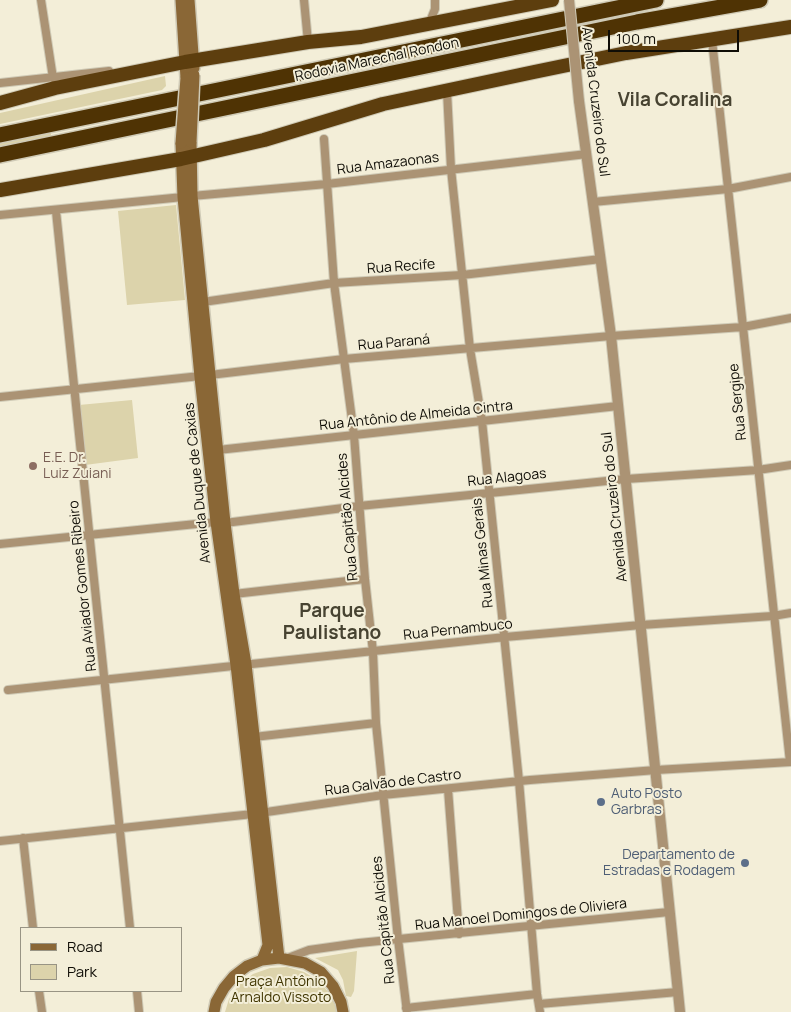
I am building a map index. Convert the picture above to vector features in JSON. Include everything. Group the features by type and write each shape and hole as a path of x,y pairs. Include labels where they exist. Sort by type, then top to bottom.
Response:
{"highway":[{"path":"616,8 644,0"},
{"name":"Rodovia Marechal Rondon","path":"0,135 656,0"},
{"name":"Rodovia Marechal Rondon","path":"0,155 637,22 760,0"},
{"path":"0,103 55,88 190,61 308,42 361,37 545,1"},
{"path":"0,190 186,157 264,140 383,104 626,53 791,27"}],"main road":[{"name":"Avenida Duque de Caxias","path":"181,0 190,61"},
{"name":"Avenida Duque de Caxias","path":"189,0 190,76 186,142 188,197 221,523 241,664 254,737 268,945 262,960"},
{"name":"Avenida Duque de Caxias","path":"188,197 203,302 205,376 218,450 221,523 234,594 258,813 283,958"},
{"path":"214,1012 216,1002 234,976 247,966 262,960 283,958 305,963 321,972 333,986 341,1002 343,1012"}],"street":[{"path":"41,0 53,78"},
{"path":"304,0 308,42"},
{"path":"429,24 435,9 434,0"},
{"name":"Avenida Cruzeiro do Sul","path":"569,0 579,101 611,336 680,1012"},
{"name":"Rua Sergipe","path":"712,40 790,762"},
{"path":"0,82 53,78 190,61"},
{"name":"Rua Minas Gerais","path":"447,91 451,169 470,349 482,421 490,492 519,781 537,994 540,1008"},
{"name":"Rua Capitão Alcides","path":"324,139 334,284 354,435 365,579 373,652 376,723 406,1010"},
{"name":"Rua Amazaonas","path":"0,215 327,184 587,154"},
{"path":"594,202 728,189 791,177"},
{"name":"Rua Aviador Gomes Ribeiro","path":"56,211 76,389 130,927"},
{"name":"Rua Recife","path":"203,302 334,284 462,276 602,259"},
{"name":"Rua Paraná","path":"0,397 205,376 344,359 611,336 743,327 791,318"},
{"name":"Rua Antônio de Almeida Cintra","path":"218,450 618,406"},
{"name":"Rua Alagoas","path":"0,544 221,523 490,492 626,479 758,470 791,465"},
{"path":"234,594 365,579"},
{"name":"Rua Pernambuco","path":"8,690 505,637 773,616 791,612"},
{"path":"254,737 376,723"},
{"name":"Rua Galvão de Castro","path":"0,840 258,813 383,795 448,788 656,770 790,762"},
{"path":"448,788 459,934"},
{"path":"23,838 33,927"},
{"name":"Rua Manoel Domingos de Oliviera","path":"283,958 309,950 398,939 669,912"},
{"path":"40,992 42,1012"},
{"path":"137,992 139,1012"},
{"path":"540,1008 678,992"},
{"path":"406,1010 537,994"}],"green space":[{"path":"165,76 166,86 162,90 0,124 0,113"},
{"path":"51,129 51,143 0,153 0,140"},
{"path":"176,205 185,300 127,305 118,211"},
{"path":"132,400 138,458 85,465 79,405"},
{"path":"357,951 354,991 351,997 346,996 343,980 338,970 315,958"},
{"name":"Praça Antônio Arnaldo Vissoto","path":"287,967 304,972 319,981 330,994 338,1012 225,1012 229,999 239,985 253,974 270,968"}],"place":[{"name":"E.E. Dr. Luiz Zuiani","path":"33,466"},
{"name":"Auto Posto Garbras","path":"601,802"},
{"name":"Departamento de Estradas e Rodagem","path":"745,863"}],"district":[{"name":"Vila Coralina","path":"675,101"},
{"name":"Parque Paulistano","path":"332,623"}]}
